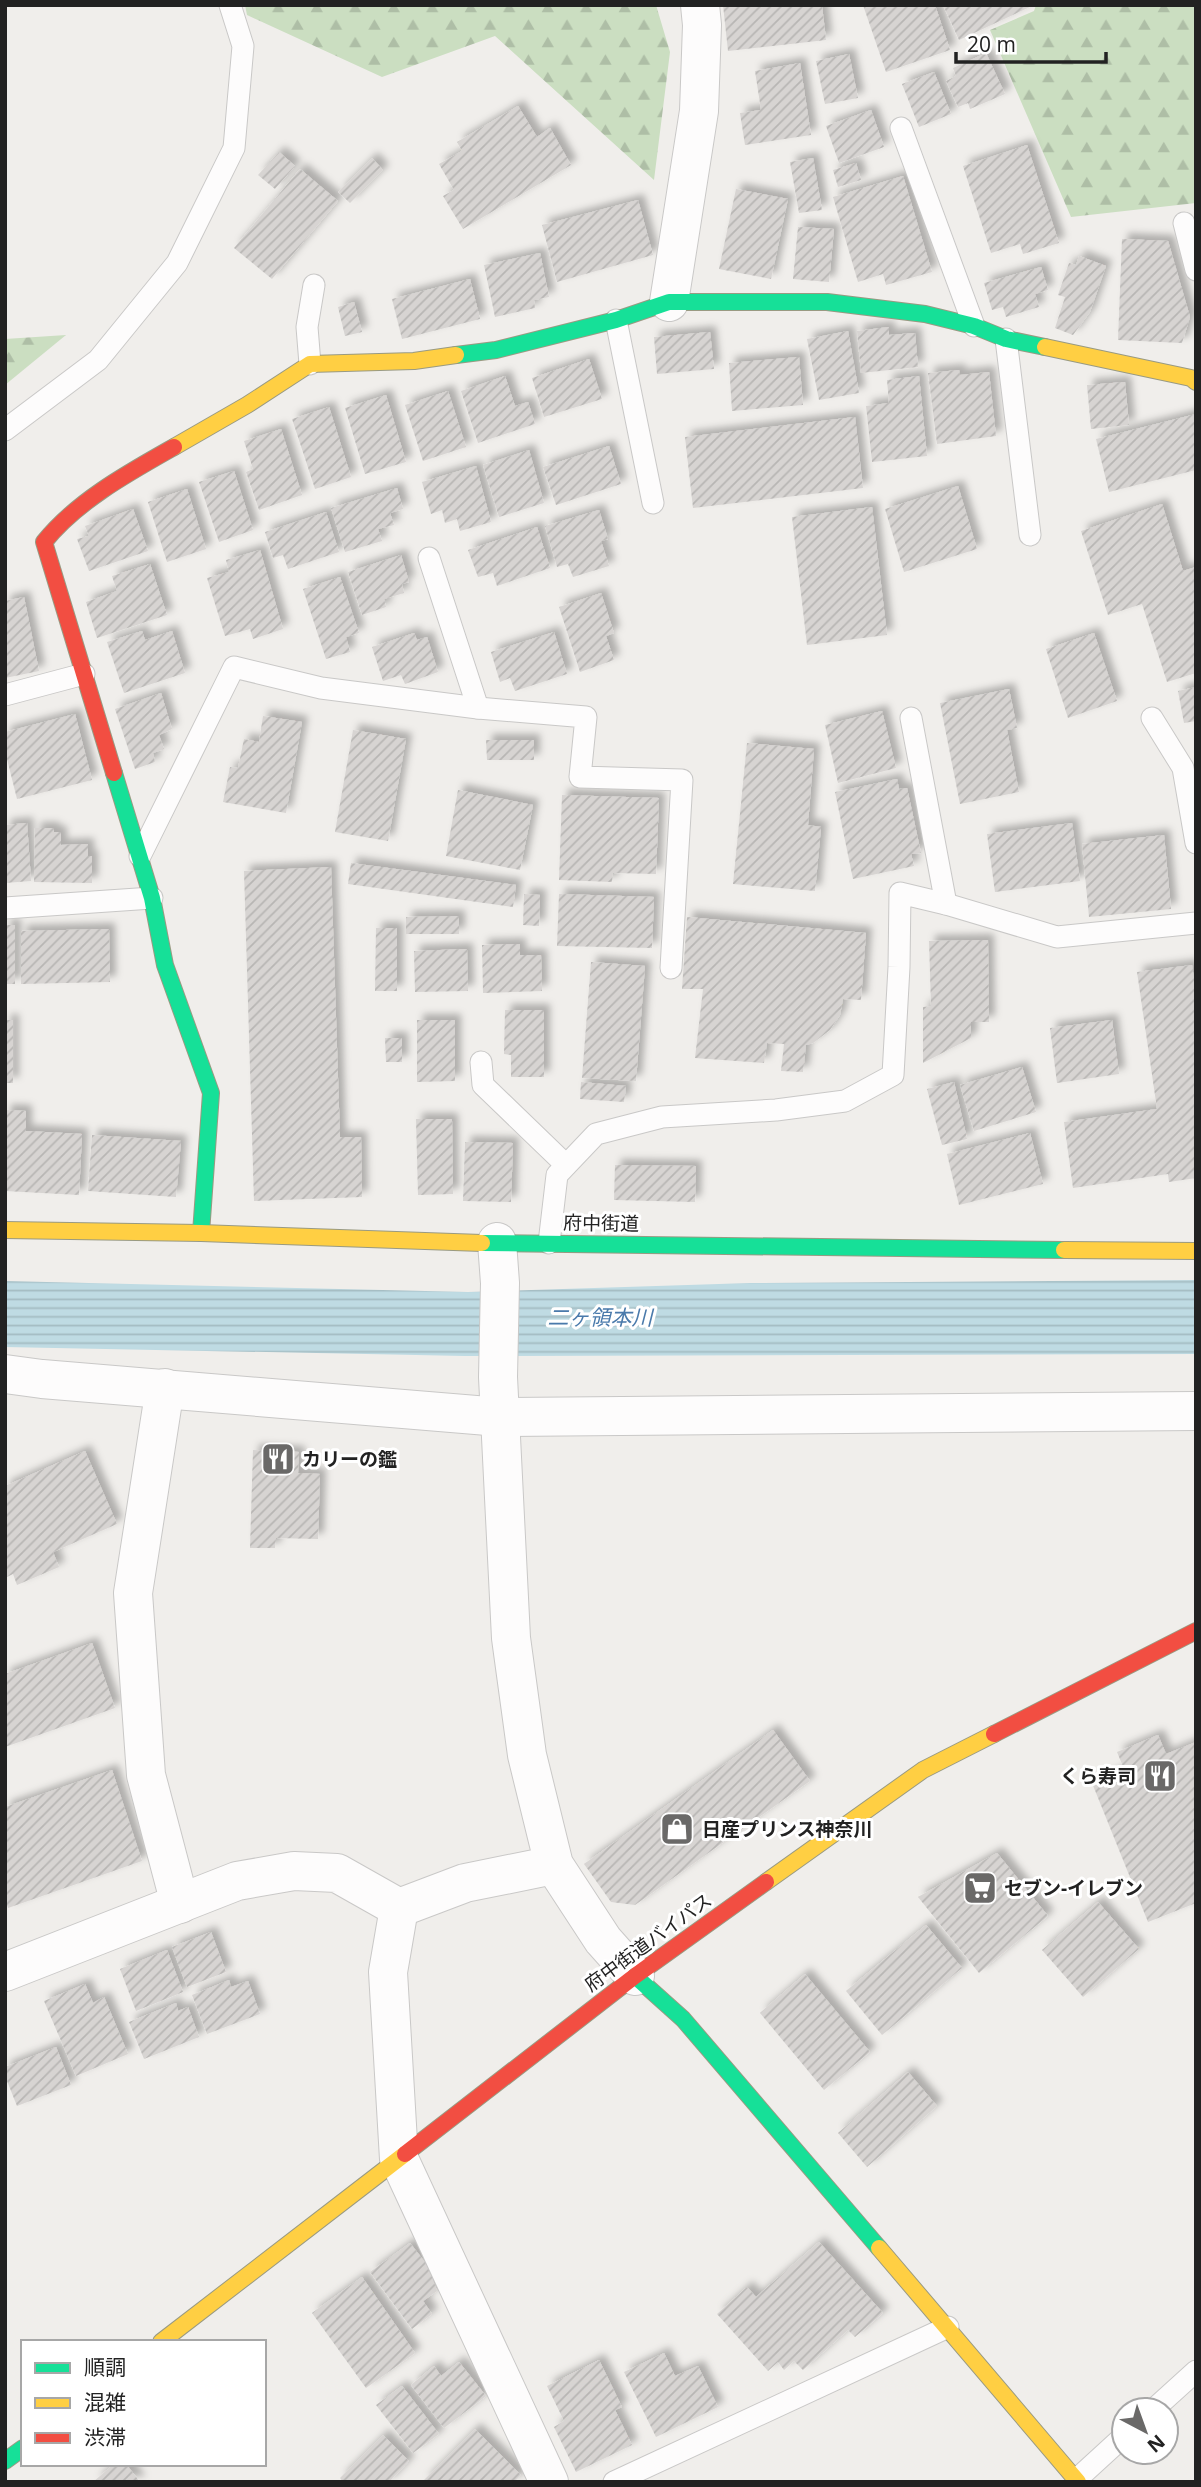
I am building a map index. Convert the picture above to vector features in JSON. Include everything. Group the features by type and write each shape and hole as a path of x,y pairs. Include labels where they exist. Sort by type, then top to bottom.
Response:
{"street":[{"path":"669,302 699,111 702,25 700,5"},
{"path":"201,1233 211,1093 165,965 152,898 140,856 44,542 61,521 99,494 310,364 414,361 496,350 616,320 669,302 827,302 925,314 974,326 1006,339 1191,378 1196,382"},
{"name":"府中街道","path":"5,1230 201,1233 459,1243 1196,1251"},
{"path":"497,1242 500,1283 498,1367 511,1638 527,1755 554,1865 603,1940 635,1976 683,2019 1078,2481"},
{"path":"5,1374 500,1417 1196,1411"},
{"path":"164,1388 133,1593 146,1775 180,1904"},
{"name":"府中街道バイパス","path":"165,2340 635,1976 923,1770 1196,1631"},
{"path":"399,1908 465,1883 554,1865"},
{"path":"5,1972 237,1881 294,1871 337,1873 399,1908"},
{"path":"399,1908 388,1972 400,2160 549,2482"},
{"path":"5,2461 21,2449"}],"lane":[{"path":"5,430 98,360 177,263 234,148 243,46 229,5"},
{"path":"901,128 974,326"},
{"path":"1184,223 1196,270"},
{"path":"310,364 307,327 314,285"},
{"path":"616,320 653,503"},
{"path":"1006,339 1030,535"},
{"path":"429,558 478,708"},
{"path":"140,856 234,667 321,688 478,708 586,717 580,777 682,780 671,968"},
{"path":"5,695 84,674"},
{"path":"911,718 946,904"},
{"path":"1152,718 1183,768 1196,843"},
{"path":"549,1243 557,1175 596,1134 662,1116 776,1110 845,1101 893,1075 900,967 900,893 1057,937 1196,923"},
{"path":"5,908 152,898"},
{"path":"481,1062 483,1085 566,1165"},
{"path":"614,2482 948,2327"},
{"path":"1168,2396 1196,2371"},
{"path":"1078,2481 1110,2450"}],"green space":[{"path":"245,5 656,5 670,52 654,180 495,36 382,77 247,15"},
{"path":"1036,5 1196,5 1196,203 1071,217 990,30 1034,11"},
{"path":"66,335 5,385 5,339"}],"water":[{"name":"二ヶ領本川","path":"1196,1280 1196,1354 465,1356 5,1347 5,1281 468,1292 750,1283"}],"building":[{"path":"723,5 822,5 826,40 728,51"},
{"path":"863,5 935,5 950,50 886,72"},
{"path":"943,5 1034,5 959,40"},
{"path":"986,53 1005,94 970,109 968,103 958,107 946,81 956,76 953,68"},
{"path":"849,54 858,98 825,104 816,61"},
{"path":"800,63 811,135 745,145 740,113 761,110 755,71"},
{"path":"934,72 951,114 919,127 902,84"},
{"path":"518,106 537,137 550,128 571,165 463,229 443,196 454,190 439,164 462,151 457,142"},
{"path":"871,110 884,147 839,163 826,126"},
{"path":"1027,145 1059,243 1023,254 1020,244 991,253 963,166"},
{"path":"279,152 295,166 275,189 258,175"},
{"path":"372,158 383,170 350,203 338,192"},
{"path":"813,158 822,210 799,213 790,162"},
{"path":"856,163 861,180 838,187 833,170"},
{"path":"300,169 338,201 272,279 234,248"},
{"path":"903,176 932,272 886,285 883,274 858,282 833,197"},
{"path":"736,189 788,199 771,279 719,269"},
{"path":"638,200 653,255 557,282 542,225"},
{"path":"798,227 834,229 829,282 793,279"},
{"path":"1122,239 1168,241 1190,317 1182,343 1118,340"},
{"path":"540,253 549,297 534,300 535,308 495,317 484,265"},
{"path":"1079,256 1106,266 1090,312 1073,335 1055,328 1065,297 1058,295 1069,263 1076,265"},
{"path":"1041,267 1048,290 1035,294 1039,307 1006,317 1003,307 992,310 984,283"},
{"path":"470,279 480,319 402,339 392,299"},
{"path":"354,302 362,332 345,336 338,307"},
{"path":"889,327 889,335 915,333 918,367 861,373 857,331"},
{"path":"848,331 859,393 819,400 807,339"},
{"path":"710,332 714,369 657,374 654,337"},
{"path":"799,357 803,405 732,411 729,363"},
{"path":"589,359 602,399 544,417 532,378"},
{"path":"959,370 960,375 989,372 996,436 937,444 928,373"},
{"path":"505,376 515,406 528,402 535,424 478,443 461,391"},
{"path":"919,376 927,456 872,462 866,406 889,403 887,380"},
{"path":"1125,382 1129,425 1091,429 1087,385"},
{"path":"448,391 466,447 423,461 405,405"},
{"path":"386,395 406,462 365,474 345,408"},
{"path":"329,407 351,477 315,489 292,419"},
{"path":"1196,414 1196,470 1109,492 1096,439"},
{"path":"855,417 863,488 693,508 685,437"},
{"path":"281,429 302,495 259,510 246,472 253,469 244,441"},
{"path":"609,446 621,484 556,505 543,467"},
{"path":"529,450 544,503 499,517 483,465"},
{"path":"476,466 491,522 460,531 457,519 445,523 442,510 431,514 422,482"},
{"path":"234,471 253,530 219,542 199,482"},
{"path":"958,486 977,549 904,572 885,509"},
{"path":"397,488 403,509 390,513 394,525 378,529 382,541 345,552 331,508"},
{"path":"187,489 206,549 167,562 148,502"},
{"path":"1162,504 1183,571 1196,567 1196,673 1167,682 1142,604 1108,615 1081,531"},
{"path":"872,507 887,635 807,645 792,517"},
{"path":"133,509 148,551 89,571 77,539 89,536 85,526"},
{"path":"599,510 608,539 601,541 609,566 573,577 568,564 557,567 545,526"},
{"path":"326,512 339,552 288,569 283,555 273,558 265,532"},
{"path":"537,527 550,568 497,586 493,573 478,577 468,550"},
{"path":"260,550 283,629 253,639 250,629 225,636 207,578 229,572 226,560"},
{"path":"401,555 409,582 402,584 404,593 384,599 386,607 362,615 348,572"},
{"path":"150,564 167,615 97,638 86,602 117,591 112,576"},
{"path":"340,577 359,633 346,637 350,652 326,659 303,589"},
{"path":"601,593 614,633 606,636 614,660 580,672 559,607"},
{"path":"24,597 39,671 5,678 5,601"},
{"path":"142,631 145,640 172,631 185,673 124,693 107,642"},
{"path":"554,632 567,674 515,691 510,678 500,682 491,652"},
{"path":"414,633 417,640 427,637 438,672 405,684 401,675 383,681 372,647"},
{"path":"1094,633 1117,701 1068,718 1046,649"},
{"path":"1196,687 1196,721 1184,723 1178,691"},
{"path":"1009,689 1017,728 1007,730 1019,792 960,804 940,703"},
{"path":"161,693 172,729 159,735 164,749 153,753 155,762 135,769 115,709"},
{"path":"882,711 896,768 838,783 825,725"},
{"path":"75,714 92,780 17,799 5,751 5,732"},
{"path":"263,716 302,722 286,813 223,802 230,767 238,768 244,739 259,742"},
{"path":"353,730 406,739 388,841 335,832"},
{"path":"486,740 534,740 534,760 487,760"},
{"path":"747,743 814,749 808,825 821,827 815,891 733,884"},
{"path":"897,779 899,789 907,788 921,853 911,854 914,866 853,879 835,792"},
{"path":"458,790 533,805 520,870 446,856"},
{"path":"562,795 659,798 656,874 613,873 612,882 559,880"},
{"path":"27,823 31,881 5,883 5,825"},
{"path":"1072,823 1080,881 995,892 987,834"},
{"path":"35,828 54,828 54,832 61,832 61,845 88,844 88,856 92,856 92,883 34,882"},
{"path":"1164,835 1171,909 1089,917 1082,844"},
{"path":"351,863 516,885 513,907 348,884"},
{"path":"331,867 340,1137 361,1137 362,1197 254,1201 244,871"},
{"path":"524,894 540,895 539,926 523,925"},
{"path":"559,894 654,897 652,948 557,946"},
{"path":"459,916 459,934 406,934 406,917"},
{"path":"687,917 866,933 861,1000 843,999 840,1015 830,1030 806,1045 803,1072 781,1071 784,1044 767,1043 764,1063 695,1058 703,989 682,989"},
{"path":"5,925 15,925 15,984 5,984"},
{"path":"376,928 397,928 397,991 375,991"},
{"path":"109,929 110,982 21,984 21,931"},
{"path":"988,940 989,1022 971,1022 971,1038 923,1063 923,1007 931,1006 929,941"},
{"path":"520,944 520,955 541,955 542,991 483,993 482,945"},
{"path":"467,949 468,991 415,992 414,951"},
{"path":"591,962 645,966 636,1081 582,1078"},
{"path":"1192,965 1196,994 1196,1178 1169,1182 1168,1174 1073,1188 1064,1122 1157,1109 1137,972"},
{"path":"505,1010 544,1010 544,1077 511,1077 511,1055 504,1054"},
{"path":"5,1020 13,1020 13,1083 5,1083"},
{"path":"417,1020 455,1020 455,1081 417,1082"},
{"path":"1112,1020 1119,1074 1057,1083 1050,1028"},
{"path":"385,1038 402,1038 402,1062 386,1062"},
{"path":"1022,1067 1036,1112 974,1131 960,1085"},
{"path":"581,1082 626,1086 624,1102 580,1099"},
{"path":"954,1082 967,1139 942,1145 927,1089"},
{"path":"5,1110 26,1111 26,1131 82,1134 79,1195 5,1191"},
{"path":"416,1119 452,1119 453,1194 418,1195"},
{"path":"1030,1133 1043,1184 959,1205 947,1154"},
{"path":"92,1135 181,1141 176,1197 88,1191"},
{"path":"465,1142 513,1143 511,1202 463,1201"},
{"path":"615,1165 696,1166 695,1202 614,1200"},
{"path":"253,1450 299,1452 298,1473 320,1474 318,1539 276,1538 275,1548 250,1548"},
{"path":"85,1451 117,1524 53,1552 59,1567 17,1585 13,1574 5,1578 5,1486"},
{"path":"92,1643 115,1708 5,1747 5,1674"},
{"path":"773,1730 810,1781 635,1905 611,1902 584,1864"},
{"path":"1158,1735 1166,1754 1196,1742 1196,1903 1148,1922 1092,1783 1124,1769 1117,1752"},
{"path":"112,1770 142,1861 8,1908 5,1900 5,1807"},
{"path":"997,1853 1048,1916 979,1973 918,1897"},
{"path":"1098,1902 1139,1949 1083,1997 1042,1950"},
{"path":"926,1925 962,1968 882,2035 846,1991"},
{"path":"211,1932 226,1972 187,1987 172,1947"},
{"path":"167,1950 183,1992 136,2011 120,1969"},
{"path":"805,1974 870,2052 824,2090 760,2013"},
{"path":"229,1980 231,1987 248,1981 260,2014 207,2034 192,1995"},
{"path":"85,1984 93,2003 104,1997 128,2054 76,2076 44,2001"},
{"path":"176,2003 178,2011 188,2007 199,2037 144,2059 129,2022"},
{"path":"56,2047 71,2085 17,2106 5,2076 5,2067"},
{"path":"908,2072 937,2106 867,2167 838,2133"},
{"path":"819,2242 883,2313 855,2337 848,2330 803,2370 794,2361 784,2370 778,2362 768,2371 717,2314 747,2287 756,2297"},
{"path":"410,2243 428,2266 437,2291 423,2301 432,2314 412,2329 370,2272"},
{"path":"362,2277 415,2353 366,2388 312,2313"},
{"path":"664,2353 675,2376 698,2366 718,2407 656,2437 624,2372"},
{"path":"599,2360 622,2407 615,2410 632,2445 576,2472 554,2427 564,2421 547,2386"},
{"path":"459,2362 486,2396 444,2428 411,2385 434,2366 441,2376"},
{"path":"402,2386 439,2434 413,2453 376,2405"},
{"path":"475,2429 521,2475 514,2482 422,2482"},
{"path":"383,2435 409,2461 389,2482 343,2482 340,2478"},
{"path":"112,2466 128,2466 140,2482 93,2482"}],"traffic: fast":[{"path":"456,355 496,350 616,320 669,302 827,302 925,314 974,326 1006,339 1045,347"},
{"path":"114,773 152,898 165,965 211,1093 201,1233"},
{"path":"482,1243 1064,1250"},
{"path":"635,1976 683,2019 879,2248"},
{"path":"5,2461 21,2449"}],"traffic: slow":[{"path":"1045,347 1191,378 1196,382"},
{"path":"174,447 247,405 310,364 414,361 456,355"},
{"path":"5,1230 201,1233 482,1243"},
{"path":"1064,1250 1196,1251"},
{"path":"766,1882 923,1770 994,1734"},
{"path":"164,2340 405,2154"},
{"path":"879,2248 1078,2482"}],"traffic: jam":[{"path":"114,773 44,542 57,527 88,501 174,447"},
{"path":"994,1734 1196,1631"},
{"path":"405,2154 635,1976 766,1882"}],"place":[{"name":"カリーの鑑","path":"278,1459"},
{"name":"くら寿司","path":"1160,1776"},
{"name":"日産プリンス神奈川","path":"677,1829"},
{"name":"セブン-イレブン","path":"980,1888"}]}
